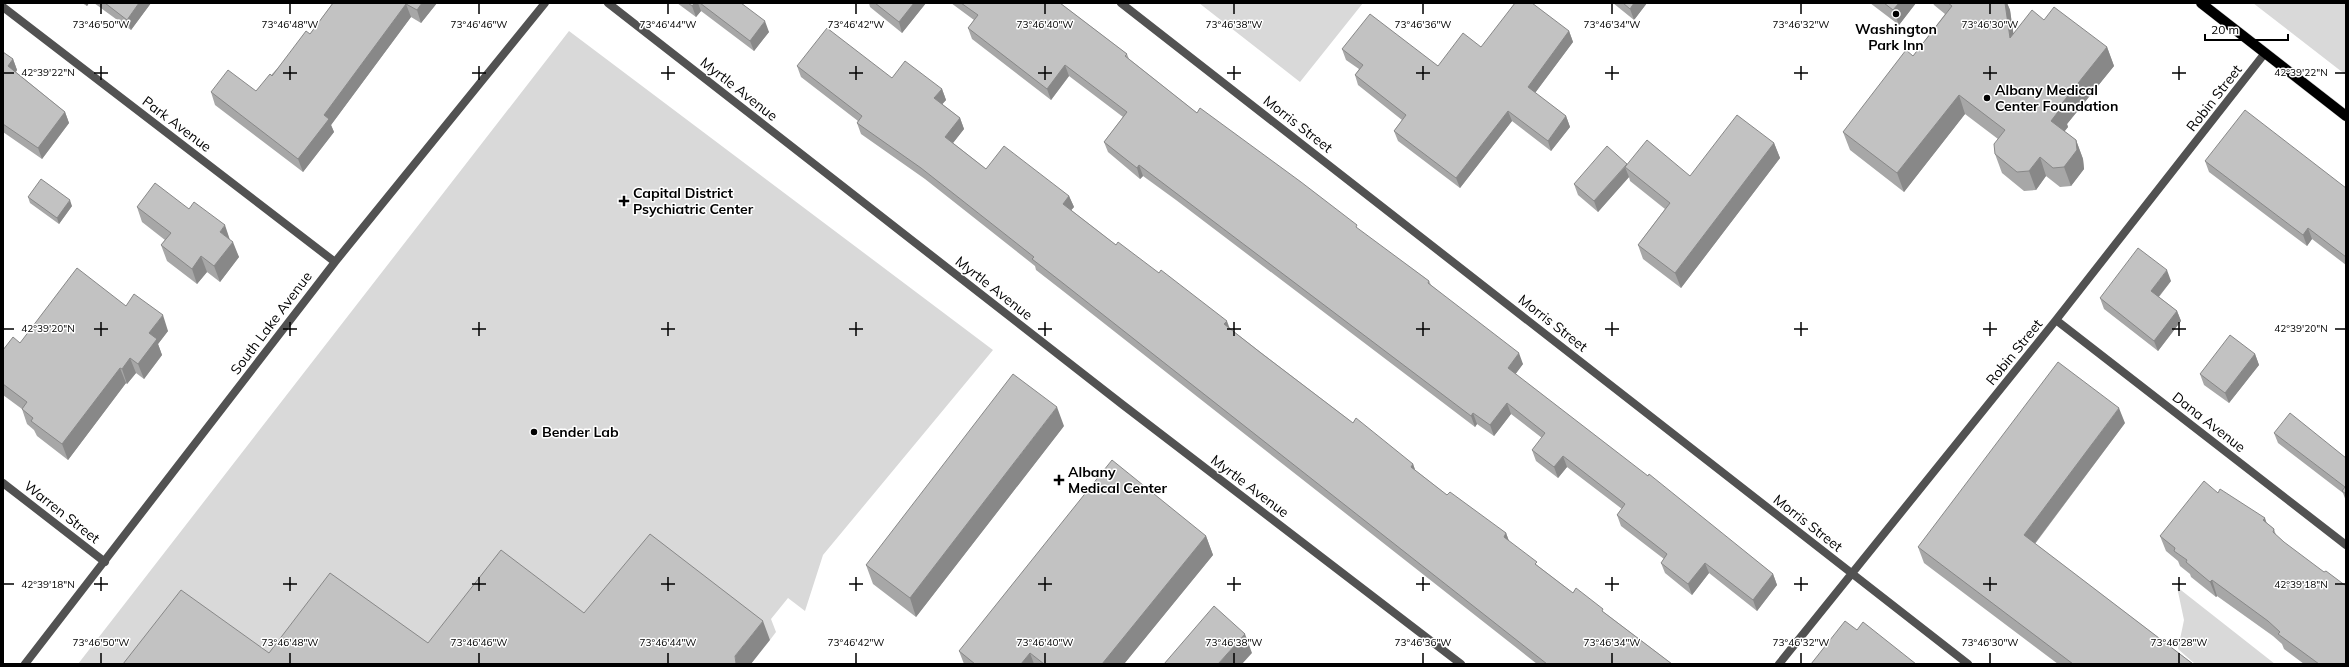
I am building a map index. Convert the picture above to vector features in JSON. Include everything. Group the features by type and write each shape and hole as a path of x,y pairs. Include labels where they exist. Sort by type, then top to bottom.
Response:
{"main road":[{"path":"2201,3 2346,116"}],"street":[{"name":"South Lake Avenue","path":"25,664 335,262 544,3"},
{"name":"Myrtle Avenue","path":"608,3 1123,405 1462,664"},
{"name":"Morris Street","path":"1122,3 1968,664"},
{"name":"Park Avenue","path":"3,8 335,262"},
{"name":"Robin Street","path":"1779,664 2056,320 2265,53"},
{"name":"Dana Avenue","path":"2056,320 2346,545"},
{"name":"Warren Street","path":"3,483 105,562"}],"shaded area":[{"path":"1199,3 1363,3 1300,82"},
{"path":"2253,3 2346,3 2346,75"},
{"name":"Capital District Psychiatric Center","path":"569,31 993,350 823,555 805,611 788,598 771,619 776,632 770,640 657,553 591,632 435,662 78,664"},
{"path":"2177,587 2275,664 2195,664 2178,649 2184,620"}],"building":[{"path":"105,3 139,3 127,20"},
{"path":"333,3 422,3 417,10 406,4 324,115 329,119 298,159 211,92 228,70 256,91 270,74 272,76 306,31 310,34"},
{"path":"688,3 695,3 692,6"},
{"path":"700,3 741,3 765,21 750,41"},
{"path":"875,3 914,3 899,22"},
{"path":"961,3 1060,3 1127,54 1125,56 1197,113 1200,108 1301,182 1357,225 1356,227 1429,281 1428,283 1519,353 1508,368 1648,476 1649,474 1773,574 1753,600 1705,563 1688,584 1661,563 1667,554 1617,515 1625,504 1563,456 1554,467 1532,450 1545,433 1507,403 1490,425 1473,413 1471,416 1139,165 1137,168 1104,142 1127,112 1065,65 1047,89 968,28 978,15"},
{"path":"1515,3 1532,3 1569,31 1528,87 1566,116 1548,141 1508,111 1456,178 1394,131 1406,115 1355,75 1363,65 1342,49 1370,14 1438,66 1463,33 1481,47"},
{"path":"1623,3 1634,3 1630,9"},
{"path":"1884,3 1899,3 1893,10"},
{"name":"Albany Medical Center Foundation","path":"1948,3 2005,3 2010,38 2032,10 2044,20 2054,7 2107,47 2059,107 2061,108 2051,121 2076,140 2077,150 2064,167 2053,168 2040,157 2029,171 2017,172 1995,154 1994,144 2005,130 1959,95 1897,173 1843,132 1906,50 1913,56 1952,6"},
{"path":"827,28 892,78 905,61 942,89 934,98 960,118 945,137 986,169 1004,146 1069,196 1063,204 1116,245 1118,242 1159,273 1161,270 1227,321 1224,324 1261,353 1353,423 1356,418 1413,464 1411,467 1447,495 1450,492 1506,533 1504,537 1537,562 1535,564 1573,593 1576,588 1603,609 1602,611 1672,664 1547,664 1032,259 1034,257 921,168 857,123 862,116 797,66"},
{"path":"3,52 13,59 8,66 65,112 38,148 3,124"},
{"path":"2245,110 2346,188 2346,257 2308,228 2303,235 2205,161"},
{"path":"1737,115 1774,143 1675,273 1638,245 1670,203 1625,167 1647,140 1690,176"},
{"path":"1607,146 1627,164 1594,201 1574,184"},
{"path":"41,179 70,200 57,218 28,197"},
{"path":"155,183 189,209 194,202 225,225 220,232 233,242 214,266 201,256 192,269 161,245 171,233 137,207"},
{"path":"2138,248 2167,270 2151,291 2177,311 2154,341 2100,298"},
{"path":"77,268 126,306 134,294 163,315 149,333 157,339 138,364 130,358 122,369 120,368 62,444 31,421 33,418 22,409 27,402 3,384 3,350 13,337 20,343"},
{"path":"2230,335 2255,354 2225,393 2200,374"},
{"path":"2058,362 2119,408 2024,535 2193,664 2073,664 1918,547"},
{"path":"1013,374 1057,407 910,598 866,565"},
{"path":"2290,413 2346,458 2346,494 2342,491 2345,487 2274,433"},
{"path":"1112,460 1206,536 1102,664 1044,664 1030,653 1021,664 975,664 959,651"},
{"path":"2204,481 2218,493 2220,489 2265,518 2263,520 2274,529 2273,532 2284,542 2324,572 2326,571 2346,586 2346,664 2319,664 2278,634 2280,632 2268,621 2212,580 2210,582 2186,562 2187,560 2174,551 2175,548 2160,536"},
{"path":"650,534 763,621 735,656 736,664 123,664 181,590 269,653 330,573 428,643 501,550 584,613"},
{"path":"1214,606 1245,634 1218,664 1164,664"},
{"path":"1845,621 1857,630 1863,622 1916,664 1811,664"}],"place":[{"name":"Washington Park Inn","path":"1896,14"},
{"name":"Albany Medical Center Foundation","path":"1987,98"},
{"name":"Capital District Psychiatric Center","path":"624,201"},
{"name":"Bender Lab","path":"534,432"},
{"name":"Albany Medical Center","path":"1059,480"}]}
